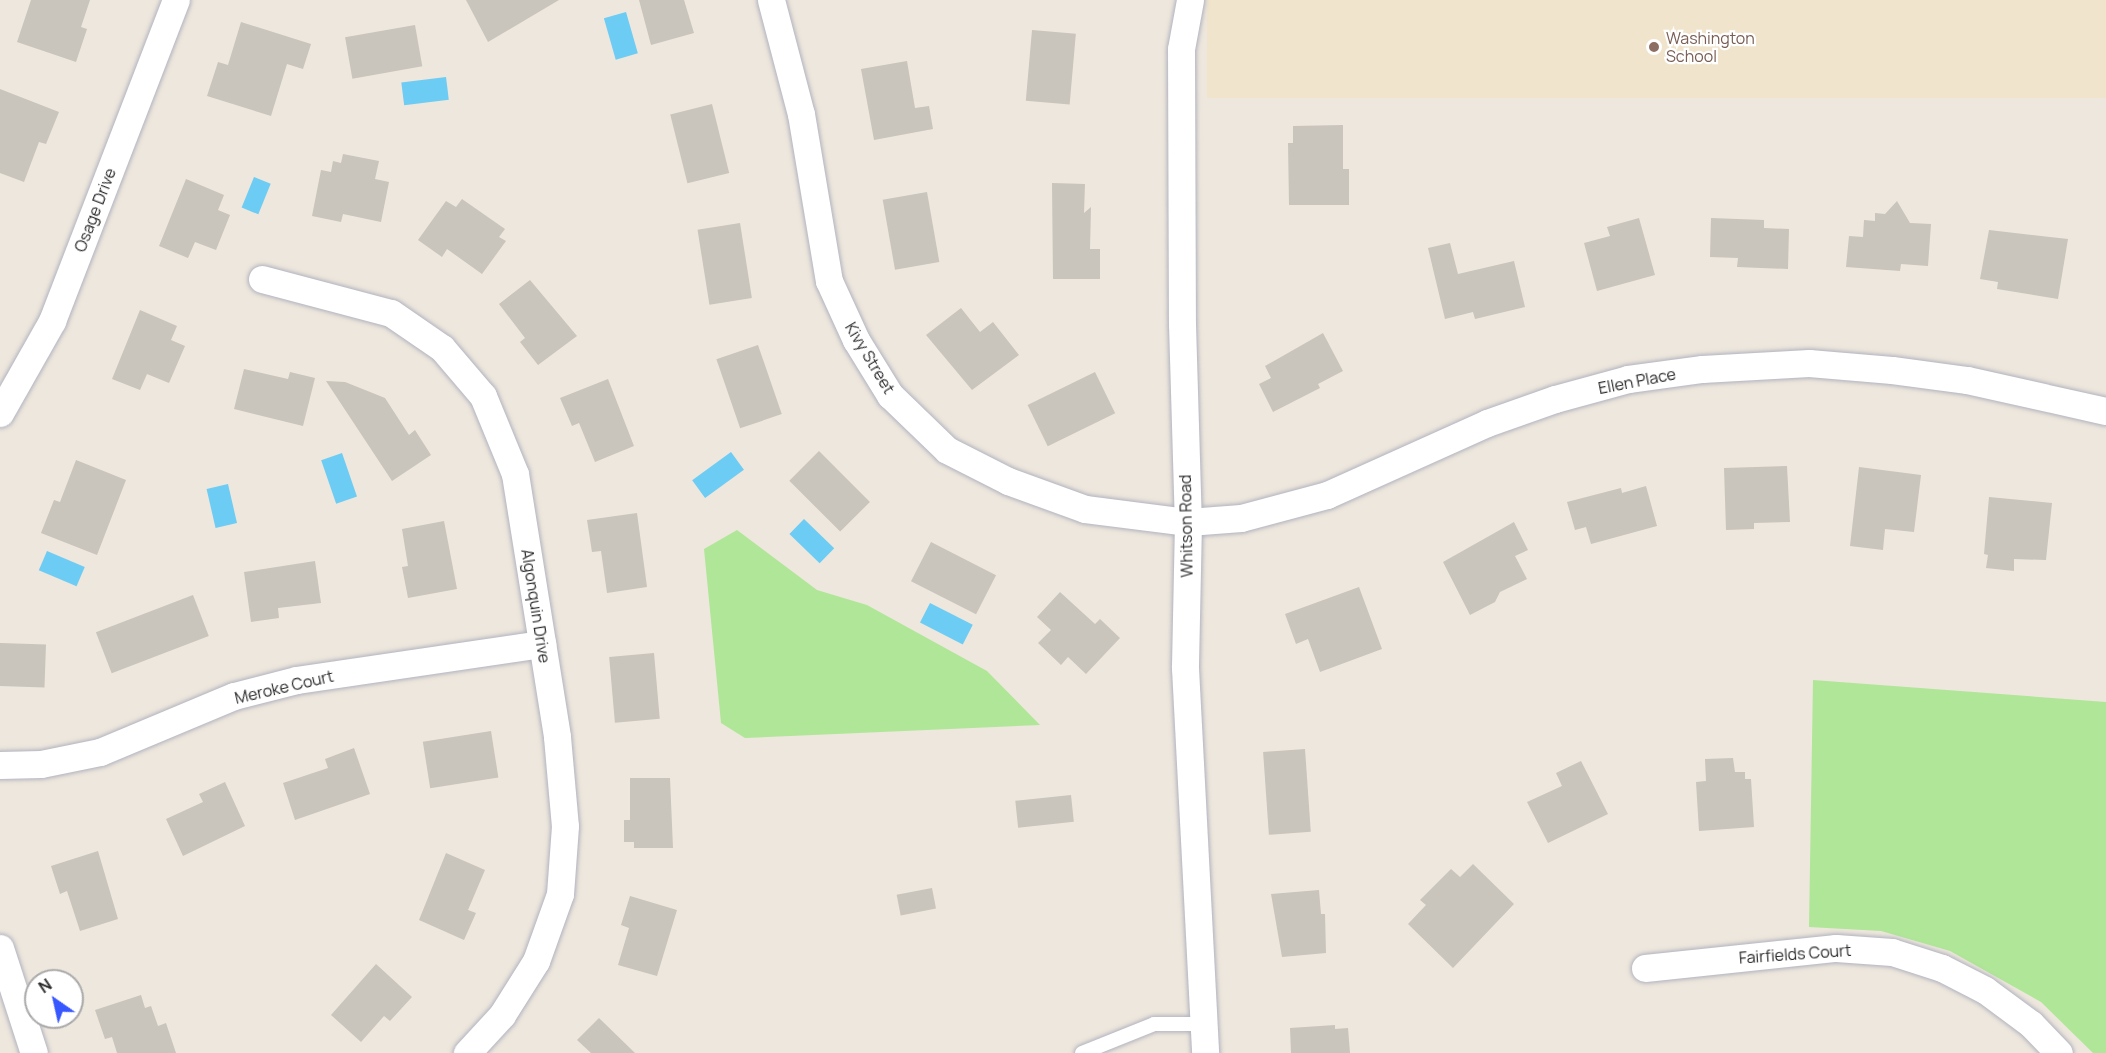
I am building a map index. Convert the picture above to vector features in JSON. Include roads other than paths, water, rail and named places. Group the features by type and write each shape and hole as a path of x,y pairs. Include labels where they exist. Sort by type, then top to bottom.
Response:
{"street":[{"name":"Osage Drive","path":"4,400 52,321 176,0"},
{"name":"Kivy Street","path":"771,0 801,114 829,280 856,340 890,395 947,450 1008,481 1084,509 1188,522"},
{"name":"Whitson Road","path":"1190,0 1181,49 1182,324 1188,522 1185,668 1205,1053"},
{"name":"Algonquin Drive","path":"262,279 391,313 442,348 483,396 515,474 557,737 565,826 560,894 536,961 502,1015 467,1053"},
{"name":"Ellen Place","path":"1188,522 1241,518 1327,495 1487,423 1555,399 1628,379 1701,369 1809,363 1892,370 1966,380 2106,411"},
{"name":"Meroke Court","path":"0,765 40,764 100,752 234,696 297,681 542,644"},
{"path":"0,948 34,1053"},
{"name":"Fairfields Court","path":"1645,968 1836,948 1892,952 1942,968 1985,990 2031,1024 2059,1053"}],"lane":[{"path":"1082,1053 1154,1024 1203,1024"}],"water":[{"path":"626,12 638,53 616,60 604,18"},
{"path":"446,77 449,100 404,105 401,82"},
{"path":"254,177 271,184 258,214 242,208"},
{"path":"731,452 744,470 705,498 692,480"},
{"path":"342,453 357,496 336,504 321,460"},
{"path":"228,484 237,523 216,528 207,489"},
{"path":"804,519 834,548 820,563 789,534"},
{"path":"47,551 85,567 77,586 39,570"},
{"path":"930,603 973,625 963,644 920,623"}],"place":[{"name":"Washington School","path":"1654,47"}]}
